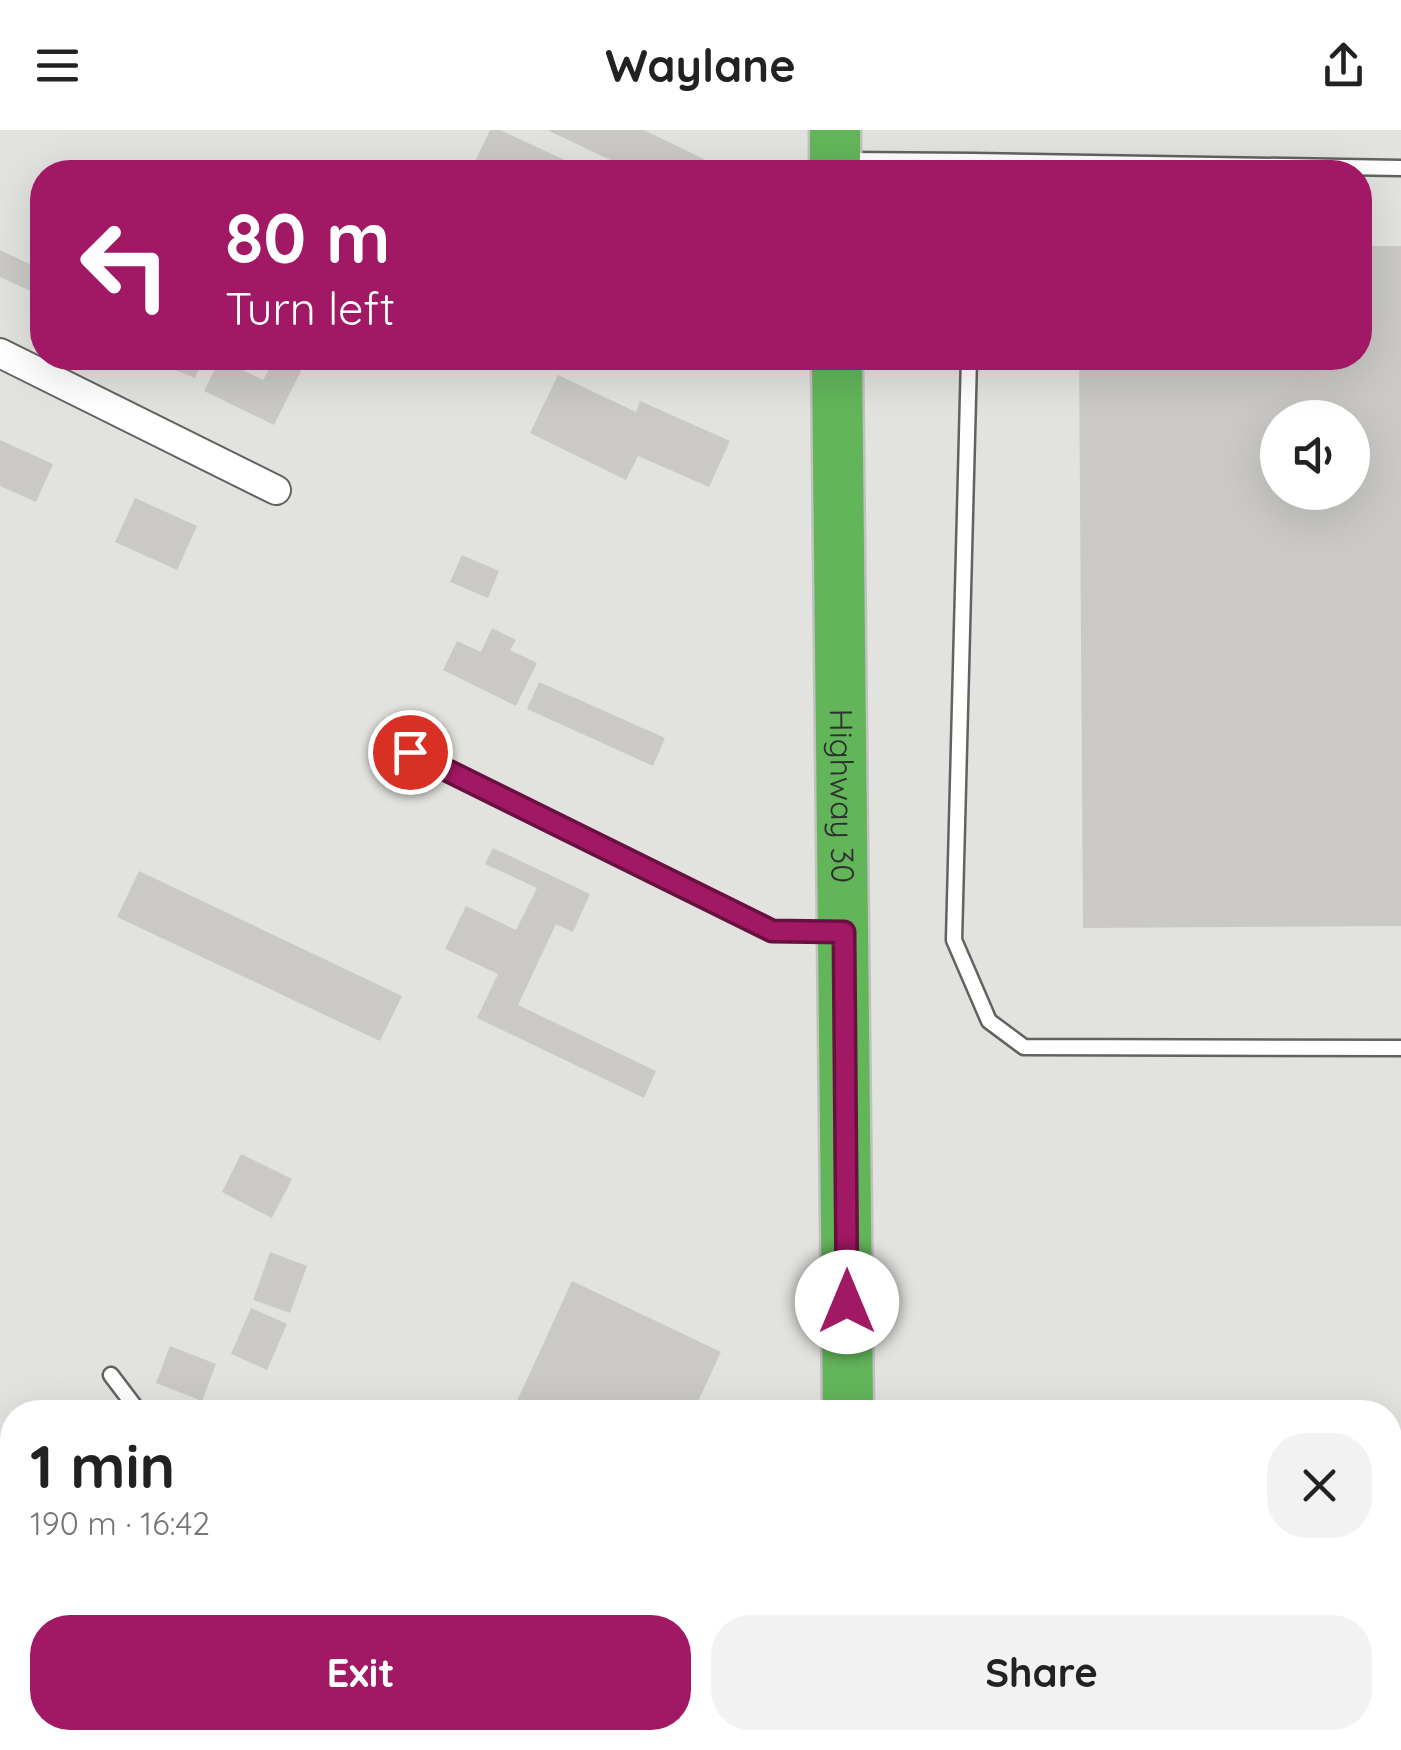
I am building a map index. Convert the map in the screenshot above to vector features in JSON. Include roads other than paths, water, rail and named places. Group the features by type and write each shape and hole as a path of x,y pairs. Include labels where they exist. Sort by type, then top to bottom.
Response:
{"highway":[{"name":"Highway 30","path":"837,370 848,1400"}],"street":[{"path":"0,353 30,368"},
{"path":"34,370 276,490"}],"lane":[{"path":"835,154 899,160"},
{"path":"1372,168 1401,168"},
{"path":"968,370 954,940 989,1021 1024,1047 1401,1048"},
{"path":"410,752 772,931 844,932"},
{"path":"111,1375 130,1400"}]}
